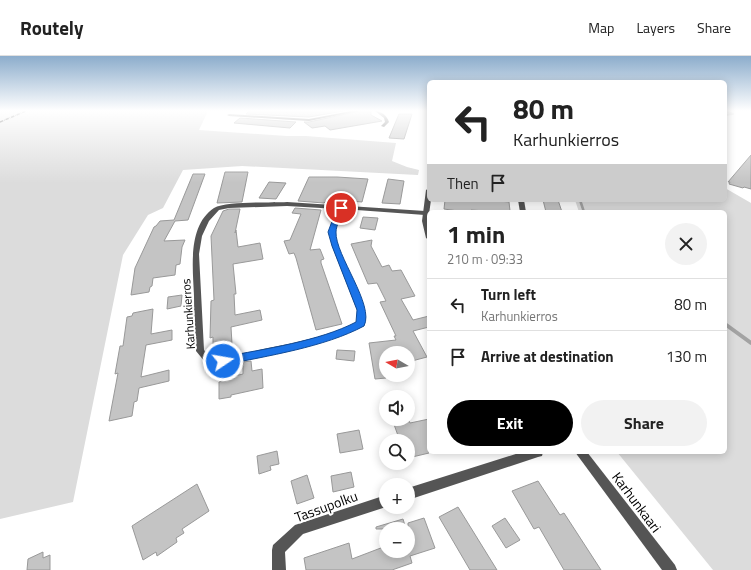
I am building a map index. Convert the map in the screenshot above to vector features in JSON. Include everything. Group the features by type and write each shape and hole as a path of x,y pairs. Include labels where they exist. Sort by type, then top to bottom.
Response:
{"street":[{"path":"427,202 425,213 427,230"},
{"name":"Karhunkierros","path":"341,208 332,232 361,310 361,324 344,333 285,348 223,361 208,360 200,351 196,254 199,236 206,220 217,209 229,206 287,204 425,213"},
{"path":"415,492 532,454"},
{"name":"Karhunkaari","path":"582,454 670,570"},
{"name":"Tassupolku","path":"279,570 278,550 299,529 379,503"}],"shaded area":[{"path":"0,135 272,135 396,143 392,161 419,170 418,175 242,166 183,170 163,208 148,215 123,255 73,502 0,519"},
{"path":"727,189 751,203 751,570 713,570 619,454 727,454 727,210 578,210 576,202 727,202"}],"building":[{"path":"390,135 405,135 404,139 389,138"},
{"path":"751,155 751,189 729,184 730,182 728,182"},
{"path":"225,172 248,172 242,202 217,203"},
{"path":"193,174 205,174 188,220 175,221 164,241 185,240 182,247 180,264 176,265 175,275 153,278 152,286 150,287 149,292 131,295 135,268 154,227 160,221 174,220"},
{"path":"309,177 368,179 362,202 328,199 324,203 298,201"},
{"path":"388,179 404,181 400,204 382,203"},
{"path":"269,182 286,183 276,199 259,198"},
{"path":"445,202 509,202 510,210 451,210 444,209"},
{"path":"544,202 559,202 561,210 546,210"},
{"path":"295,208 321,210 310,250 320,249 324,259 321,260 321,263 342,324 316,330 296,258 294,253 289,254 284,241 290,240 301,214 292,213"},
{"path":"229,209 240,209 235,233 236,230 238,247 260,243 263,259 233,264 236,294 234,294 235,315 260,310 262,320 231,327 232,344 213,348 213,337 210,338 211,301 214,300 211,236 223,211"},
{"path":"363,217 378,218 375,230 360,228"},
{"path":"372,240 371,246 382,267 389,265 392,271 401,270 415,296 401,299 413,320 427,316 427,328 413,331 427,357 415,360 415,346 379,346 379,379 375,379 369,343 396,340 394,336 396,336 380,302 386,301 377,283 368,284 351,244"},
{"path":"182,295 181,306 167,309 168,297"},
{"path":"153,309 151,334 172,330 172,340 146,345 141,377 169,370 169,381 139,388 137,401 134,402 132,416 109,421 118,373 115,374 120,346 123,346 127,317 132,316 133,313"},
{"path":"337,350 355,351 354,361 336,359"},
{"path":"251,361 252,371 262,369 263,388 219,399 219,382 226,380 226,378 243,374 243,362"},
{"path":"427,419 427,453 415,456 415,434 397,434 395,426 415,426 415,422"},
{"path":"359,430 363,449 340,453 337,434"},
{"path":"277,451 279,464 270,466 271,470 259,474 257,456"},
{"path":"351,472 354,487 333,492 331,476"},
{"path":"307,475 314,498 297,504 291,481"},
{"path":"538,481 560,515 564,513 601,570 564,570 539,527 534,529 512,491"},
{"path":"197,484 209,511 182,529 184,533 176,538 177,542 157,556 156,552 143,560 132,526"},
{"path":"458,507 497,570 470,570 439,517"},
{"path":"424,518 435,548 415,554 415,522 411,522"},
{"path":"505,518 520,540 506,548 492,526"},
{"path":"403,519 404,522 393,522"},
{"path":"349,543 352,559 379,549 379,558 411,558 412,563 392,570 306,570 304,558"},
{"path":"43,552 43,558 50,555 50,570 27,570 28,559"}],"waterway":[{"path":"581,202 583,210"},
{"path":"727,325 751,343"}],"route":[{"path":"223,361 285,348 344,333 361,324 361,310 332,232 341,208"}]}
